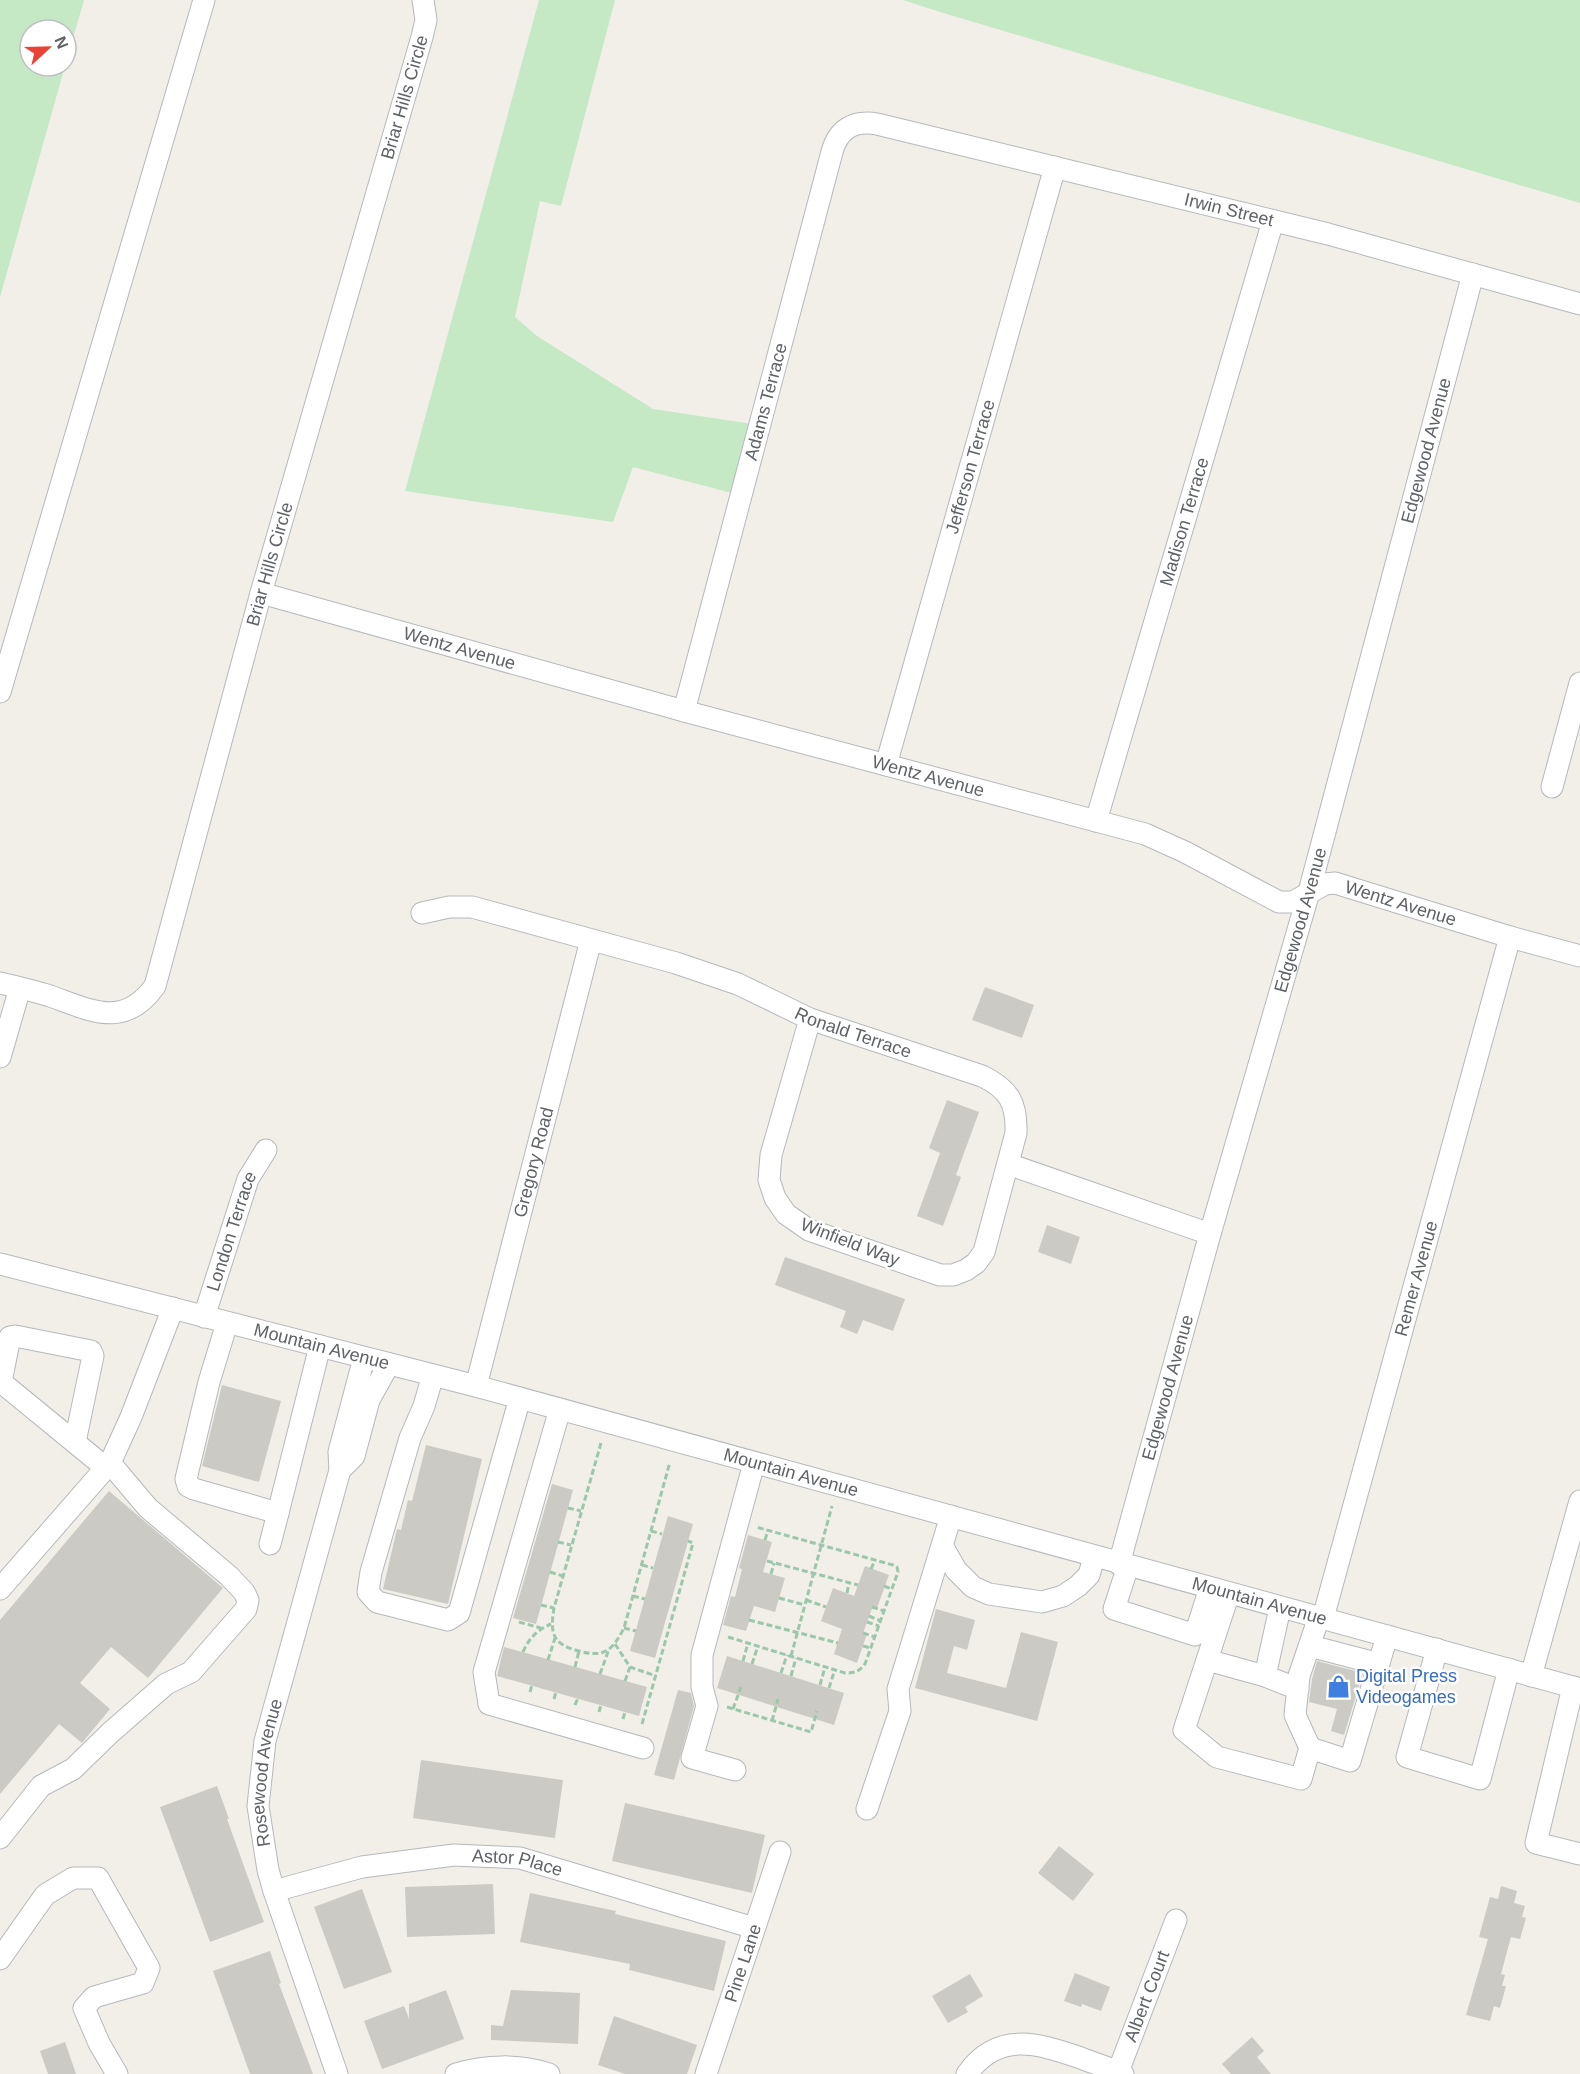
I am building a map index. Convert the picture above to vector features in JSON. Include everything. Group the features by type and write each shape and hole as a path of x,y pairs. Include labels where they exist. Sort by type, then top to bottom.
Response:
{"street":[{"path":"0,692 204,0"},
{"name":"Briar Hills Circle","path":"0,1057 10,986 101,1013 117,1013 133,1008 146,999 155,986 261,593 422,37 426,20 423,0"},
{"name":"Adams Terrace","path":"684,711 835,141 844,130 853,124 867,122 877,124"},
{"name":"Irwin Street","path":"877,124 1273,221 1580,304"},
{"name":"Jefferson Terrace","path":"886,765 1055,167"},
{"name":"Madison Terrace","path":"1096,821 1273,221"},
{"name":"Edgewood Avenue","path":"1220,1590 1195,1635 1114,1609 1123,1565 1210,1234 1309,891 1473,274"},
{"name":"Wentz Avenue","path":"261,593 684,711 1145,834 1185,852 1279,902 1293,902 1309,891 1325,884 1335,883 1580,956"},
{"path":"1552,787 1576,713 1580,683"},
{"name":"Ronald Terrace","path":"422,913 449,907 472,907 676,963 738,984 810,1019 982,1076 996,1083 1012,1103 1016,1117 1016,1133 1008,1164"},
{"name":"Remer Avenue","path":"1310,1748 1295,1715 1299,1676 1321,1617 1510,937"},
{"name":"Gregory Road","path":"476,1386 591,940"},
{"name":"Winfield Way","path":"810,1019 769,1167 769,1180 775,1198 786,1214 801,1226 940,1275 953,1275 971,1267 984,1252 1008,1164"},
{"name":"London Terrace","path":"204,1317 248,1179 266,1150"},
{"path":"1008,1164 1210,1234"},
{"name":"Mountain Avenue","path":"0,1264 476,1386 1577,1688"},
{"path":"0,1590 108,1466 131,1417 173,1308"},
{"path":"227,1323 209,1382 186,1479 188,1486 194,1489 278,1513"},
{"path":"0,1838 41,1786 73,1769 110,1732 166,1684 191,1672 246,1608 248,1600 244,1592 229,1576 148,1508 108,1466 75,1442 1,1382 10,1337 15,1336 91,1351 93,1356 75,1442"},
{"path":"270,1544 320,1346"},
{"name":"Rosewood Avenue","path":"337,2074 274,1892 268,1870 258,1806 265,1741 340,1470 339,1452 364,1358"},
{"name":"Rosewood Avenue","path":"340,1470 354,1456 369,1400 389,1364"},
{"path":"433,1375 424,1406 410,1438 371,1572 368,1592 377,1602 448,1620 459,1612 520,1398"},
{"path":"560,1409 484,1672 489,1704 643,1748"},
{"path":"735,1770 692,1758 707,1706 702,1687 702,1655 754,1463"},
{"path":"1531,1676 1580,1501"},
{"path":"867,1809 900,1711 898,1689 951,1516"},
{"path":"943,1547 956,1570 973,1587 989,1594 1042,1602 1063,1596 1078,1586 1089,1575 1094,1557"},
{"path":"1220,1590 1206,1660 1184,1730 1217,1757 1301,1779 1310,1748 1350,1761 1387,1636"},
{"path":"1265,1676 1280,1608"},
{"path":"1310,1646 1379,1664"},
{"path":"1437,1649 1407,1757 1480,1779 1509,1670"},
{"path":"1206,1660 1265,1676 1298,1689"},
{"path":"1577,1688 1536,1843 1580,1854"},
{"name":"Pine Lane","path":"706,2074 780,1852"},
{"name":"Astor Place","path":"274,1892 362,1867 454,1855 520,1858 754,1928"},
{"path":"0,1959 45,1895 73,1878 98,1878 148,1968 143,1983 94,1997 84,2008 99,2043 117,2074"},
{"name":"Albert Court","path":"1120,2073 1176,1920"},
{"path":"967,2074 983,2057 996,2050 1025,2043 1047,2046 1120,2073"},
{"path":"456,2074 469,2070 509,2066 549,2074"}],"path":[{"path":"601,1443 551,1624 555,1638 562,1646 579,1651 595,1655 609,1649 615,1644 624,1628 670,1462"},
{"path":"781,1673 797,1633 832,1506"},
{"path":"568,1508 581,1511"},
{"path":"709,1632 845,1673 854,1673 861,1669 871,1648 898,1572 897,1567 875,1560 738,1522"},
{"path":"765,1540 768,1530"},
{"path":"651,1531 663,1534"},
{"path":"642,1724 693,1543 688,1541"},
{"path":"558,1542 572,1545"},
{"path":"871,1569 875,1560"},
{"path":"767,1561 858,1586"},
{"path":"771,1574 774,1563"},
{"path":"642,1565 653,1568"},
{"path":"550,1572 563,1576"},
{"path":"679,1575 683,1576"},
{"path":"846,1593 849,1583"},
{"path":"884,1586 892,1589"},
{"path":"633,1596 645,1599"},
{"path":"779,1598 805,1605"},
{"path":"806,1600 826,1607"},
{"path":"541,1605 554,1608"},
{"path":"670,1606 675,1608"},
{"path":"872,1607 884,1611"},
{"path":"869,1616 881,1621"},
{"path":"500,1617 541,1628"},
{"path":"749,1620 837,1643"},
{"path":"867,1622 879,1626"},
{"path":"523,1652 529,1639 541,1628 551,1624"},
{"path":"624,1628 636,1631"},
{"path":"863,1633 875,1637"},
{"path":"548,1659 555,1638"},
{"path":"661,1638 666,1640"},
{"path":"743,1661 748,1643"},
{"path":"615,1644 630,1667 656,1676"},
{"path":"752,1664 758,1646"},
{"path":"863,1646 871,1648"},
{"path":"600,1674 609,1649"},
{"path":"575,1667 579,1651"},
{"path":"791,1676 796,1658"},
{"path":"625,1681 630,1667"},
{"path":"820,1685 825,1667"},
{"path":"829,1688 835,1670"},
{"path":"530,1692 532,1685"},
{"path":"734,1709 741,1687"},
{"path":"554,1699 556,1692"},
{"path":"576,1705 578,1698"},
{"path":"771,1720 778,1699"},
{"path":"599,1712 601,1705"},
{"path":"707,1706 723,1706 811,1732 817,1711"},
{"path":"623,1719 625,1712"}],"green space":[{"path":"0,0 84,0 78,21 78,18 18,18 18,78 62,78 0,297"},
{"path":"539,0 615,0 561,206 540,201 515,317 537,336 653,409 766,426 747,497 633,467 613,522 405,491"},
{"path":"903,0 1580,0 1580,203 937,11"}],"building":[{"path":"985,987 1034,1005 1022,1038 972,1020"},
{"path":"947,1100 979,1112 956,1175 961,1177 943,1226 917,1216 940,1153 929,1148"},
{"path":"1047,1225 1080,1237 1071,1264 1038,1252"},
{"path":"785,1257 905,1299 893,1331 863,1320 857,1334 840,1327 846,1311 775,1285"},
{"path":"222,1385 281,1401 259,1482 202,1466"},
{"path":"426,1445 482,1459 448,1604 383,1589 397,1529 401,1530 408,1500 412,1501"},
{"path":"552,1484 573,1490 536,1624 513,1618"},
{"path":"109,1491 223,1588 148,1678 111,1647 80,1683 110,1709 82,1743 59,1724 0,1794 0,1620"},
{"path":"668,1516 693,1524 655,1658 630,1651"},
{"path":"748,1535 772,1542 763,1572 785,1578 775,1612 754,1606 746,1631 723,1625 731,1596 735,1597 742,1569 739,1568"},
{"path":"865,1566 889,1575 877,1608 873,1606 863,1633 867,1634 857,1663 834,1654 842,1629 821,1621 833,1588 854,1596"},
{"path":"936,1609 975,1620 967,1650 954,1646 947,1673 1006,1688 1021,1632 1058,1642 1037,1721 915,1688"},
{"path":"504,1647 647,1687 639,1716 497,1676"},
{"path":"727,1656 844,1693 834,1725 717,1688"},
{"name":"Digital Press Videogames","path":"1317,1661 1363,1673 1344,1735 1331,1731 1337,1709 1309,1702"},
{"path":"678,1690 691,1693 694,1706 674,1780 654,1775"},
{"path":"421,1760 563,1780 555,1838 413,1818"},
{"path":"217,1786 264,1922 210,1942 160,1807"},
{"path":"625,1803 765,1835 752,1893 612,1861"},
{"path":"1059,1846 1094,1874 1073,1901 1038,1873"},
{"path":"493,1884 495,1934 407,1937 405,1887"},
{"path":"1501,1886 1517,1891 1514,1903 1525,1906 1522,1917 1526,1918 1520,1939 1511,1937 1501,1974 1505,1975 1502,1986 1506,1986 1500,2008 1494,2006 1490,2021 1466,2015 1488,1939 1479,1937 1490,1897 1498,1899"},
{"path":"362,1889 392,1972 344,1989 314,1907"},
{"path":"530,1893 616,1911 615,1914 726,1941 714,1991 629,1970 630,1964 520,1942"},
{"path":"270,1951 281,1983 279,1984 313,2074 250,2074 213,1971"},
{"path":"1075,1973 1110,1987 1101,2011 1082,2004 1081,2007 1064,2001"},
{"path":"970,1974 983,1996 965,2007 968,2012 948,2023 932,1996"},
{"path":"446,1990 464,2039 382,2069 364,2021 404,2006 409,2019 409,2004"},
{"path":"511,1990 580,1993 578,2044 491,2040 491,2025 503,2026"},
{"path":"614,2016 697,2045 687,2074 625,2074 598,2065"},
{"path":"1252,2037 1264,2051 1257,2057 1271,2074 1231,2074 1222,2064"},
{"path":"65,2042 76,2074 48,2074 40,2051"}],"place":[{"name":"Digital Press Videogames","path":"1338,1686"}]}
